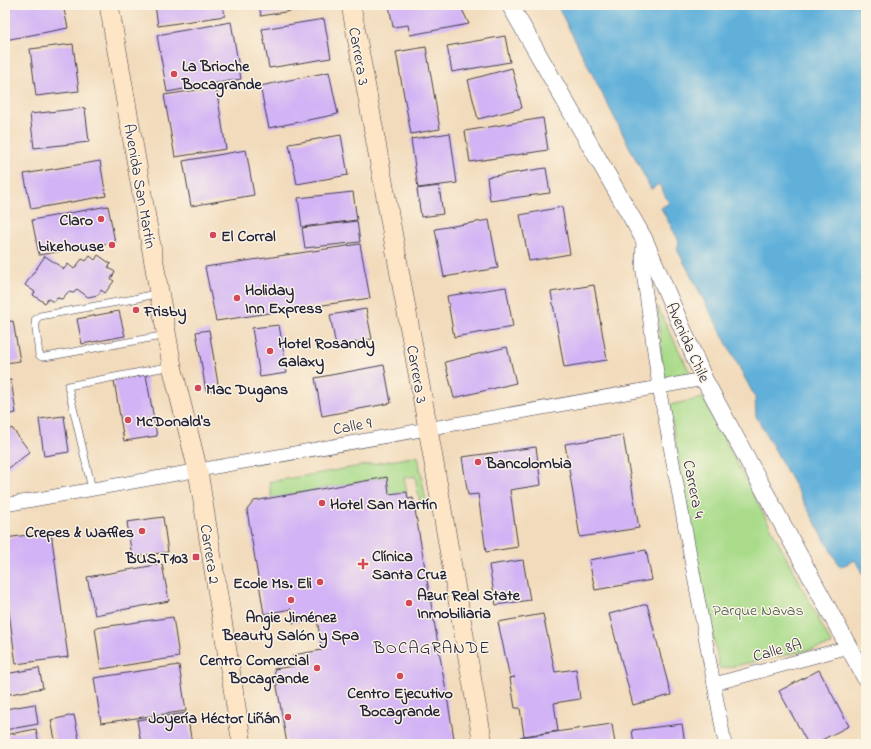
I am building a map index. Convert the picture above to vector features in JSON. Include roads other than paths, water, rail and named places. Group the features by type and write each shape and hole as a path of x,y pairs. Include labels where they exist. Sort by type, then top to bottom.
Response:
{"main road":[{"name":"Avenida San Martín","path":"110,5 172,366"},
{"name":"Carrera 3","path":"351,5 428,429 483,744"},
{"name":"Carrera 2","path":"172,366 198,471 242,744"}],"street":[{"name":"Avenida Chile","path":"510,5 644,238 704,379 866,680"},
{"name":"Carrera 4","path":"644,238 642,264 658,387 725,744"},
{"name":"Calle 9","path":"5,505 704,379"},
{"name":"Calle 8A","path":"714,684 849,647"}],"lane":[{"path":"160,293 40,316 35,320 39,355 45,357 167,335"},
{"path":"92,490 68,386 172,366"}],"water":[{"path":"557,5 866,5 866,580 855,560 840,567 756,416 755,397 677,249 679,241 661,208 669,203 659,184 651,189"}],"place":[{"name":"La Brioche Bocagrande","path":"174,74"},
{"name":"Claro","path":"101,219"},
{"name":"El Corral","path":"213,235"},
{"name":"bikehouse","path":"112,245"},
{"name":"Holiday Inn Express","path":"237,298"},
{"name":"Frisby","path":"136,310"},
{"name":"Hotel Rosandy Galaxy","path":"270,351"},
{"name":"Mac Dugans","path":"198,388"},
{"name":"McDonald's","path":"128,420"},
{"name":"Bancolombia","path":"478,462"},
{"name":"Hotel San Martín","path":"322,503"},
{"name":"Crepes & Waffles","path":"142,531"},
{"name":"BUS.T103","path":"196,557"},
{"name":"Clínica Santa Cruz","path":"363,564"},
{"name":"Ecole Ms. Eli","path":"320,582"},
{"name":"Angie Jiménez Beauty Salón y Spa","path":"291,600"},
{"name":"Azur Real State Inmobiliaria","path":"409,603"},
{"name":"Centro Comercial Bocagrande","path":"317,668"},
{"name":"Centro Ejecutivo Bocagrande","path":"400,676"},
{"name":"Joyería Héctor Liñán","path":"288,717"}],"district":[{"name":"BOCAGRANDE","path":"432,647"}],"park label":[{"name":"Parque Navas","path":"758,609"}]}
